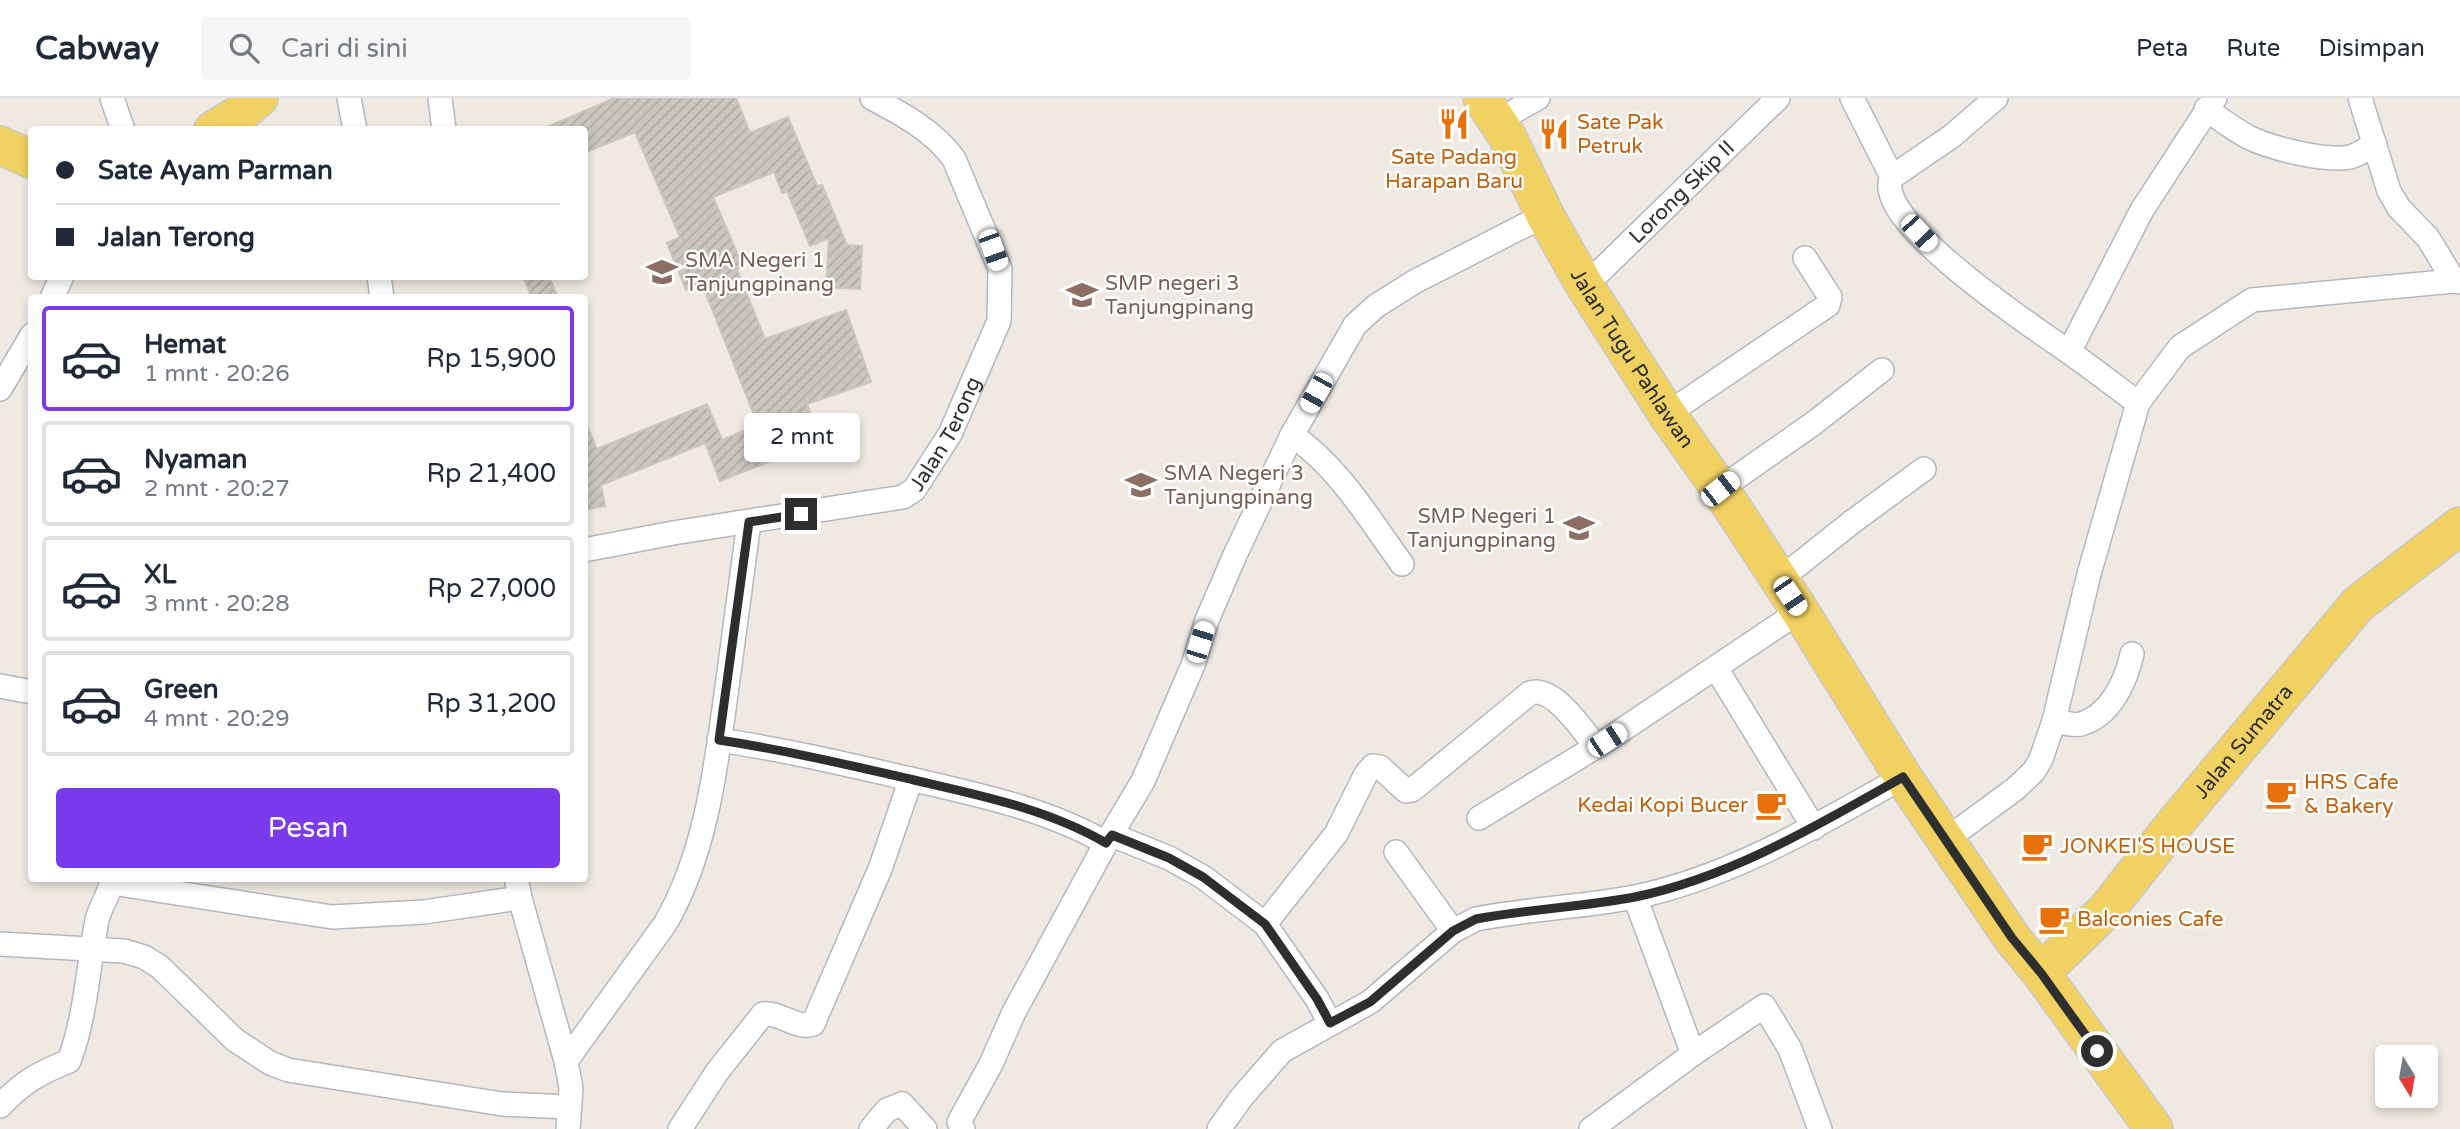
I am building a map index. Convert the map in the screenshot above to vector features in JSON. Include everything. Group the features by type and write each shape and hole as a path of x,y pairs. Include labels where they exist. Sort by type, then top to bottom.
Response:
{"main road":[{"path":"220,126 259,98"},
{"name":"Jalan Tugu Pahlawan","path":"1489,110 1507,136 1545,215 1586,286 1667,414 1800,611 1903,777 2012,938 2041,973 2154,1129"},
{"path":"0,145 28,158"},
{"name":"Jalan Sumatra","path":"2041,973 2107,909 2358,604 2460,526"}],"street":[{"path":"112,98 122,126"},
{"path":"349,98 354,126"},
{"path":"440,98 444,126"},
{"name":"Jalan Terong","path":"588,549 673,533 903,497 914,490 950,434 999,321 1000,269 954,159 944,144 924,128 872,98"},
{"path":"1489,110 1538,98"},
{"name":"Lorong Skip II","path":"1586,286 1778,98"},
{"path":"1852,98 1892,177"},
{"path":"1996,98 1952,136 1892,177 1889,195 1906,219 1967,280 2138,403"},
{"path":"1947,839 2015,789 2034,771 2041,759 2054,721 2089,574 2138,403 2179,347 2252,300 2457,282 2428,238 2399,208 2389,191 2360,98"},
{"path":"2069,352 2136,221 2210,103 2246,136 2295,151 2326,157 2351,157 2375,144"},
{"path":"963,1129 959,1122 991,1064 1014,1012 1143,781 1193,665 1207,620 1292,435 1355,325 1376,306 1414,282 1545,215"},
{"path":"1667,414 1828,305 1830,297 1805,257"},
{"path":"0,389 28,342"},
{"path":"1720,489 1814,423 1881,369"},
{"path":"1292,435 1308,445 1335,472 1402,564"},
{"path":"1779,580 1924,469"},
{"path":"566,1061 665,924 678,902 690,872 719,740 749,522"},
{"path":"1479,818 1596,747 1800,611"},
{"path":"2054,721 2079,725 2099,713 2114,698 2126,679 2132,654"},
{"path":"1716,668 1814,828"},
{"path":"0,686 28,691"},
{"path":"1265,924 1336,835 1366,774 1373,766 1380,767 1406,791 1412,790 1530,693 1538,691 1549,695 1573,718 1596,747"},
{"path":"719,740 778,749 972,794 1060,820 1169,858 1203,877 1265,924 1317,999 1330,1023"},
{"path":"1219,1129 1241,1098 1282,1051 1370,1002 1453,931 1476,919 1635,897 1700,878 1751,858 1814,828 1903,777"},
{"path":"680,1129 717,1072 763,1014 773,1013 805,1026 813,1024 880,869 911,779"},
{"path":"1396,852 1453,931"},
{"path":"0,1106 19,1086 41,1072 69,1061 76,1043 99,914 112,882"},
{"path":"0,944 135,954 160,967 235,1040 270,1063 288,1070 502,1104 568,1118 570,1088 566,1061 518,888 424,912 332,917 118,882"},
{"path":"1635,897 1693,1054"},
{"path":"1591,1129 1764,1006 1790,1049 1820,1129"},
{"path":"871,1129 887,1110 902,1104 925,1129"}],"building":[{"path":"615,98 736,98 750,133 788,117 817,186 822,185 847,245 862,246 860,289 826,287 829,238 810,246 787,191 782,193 774,172 713,197 743,267 737,269 765,339 846,310 871,382 807,404 821,441 720,481 705,443 601,485 605,506 588,509 588,428 597,449 707,404 722,440 758,425 702,284 686,290 667,243 680,237 635,132 588,151 588,126 549,126"},
{"path":"525,280 551,280 556,294 530,294"}],"place":[{"name":"Sate Padang Harapan Baru","path":"1454,124"},
{"name":"Sate Pak Petruk","path":"1554,134"},
{"name":"SMA Negeri 1 Tanjungpinang","path":"662,272"},
{"name":"SMP negeri 3 Tanjungpinang","path":"1082,295"},
{"name":"SMA Negeri 3 Tanjungpinang","path":"1141,485"},
{"name":"SMP Negeri 1 Tanjungpinang","path":"1579,528"},
{"name":"HRS Cafe & Bakery","path":"2281,794"},
{"name":"Kedai Kopi Bucer","path":"1771,805"},
{"name":"JONKEI'S HOUSE","path":"2037,846"},
{"name":"Balconies Cafe","path":"2054,919"}],"route":[{"path":"801,514 749,522 719,740 778,749 972,794 1060,820 1106,843 1112,835 1169,858 1203,877 1265,924 1289,956 1330,1023 1370,1002 1453,931 1476,919 1635,897 1700,878 1751,858 1814,828 1903,777 2012,938 2041,973 2097,1051"}]}
